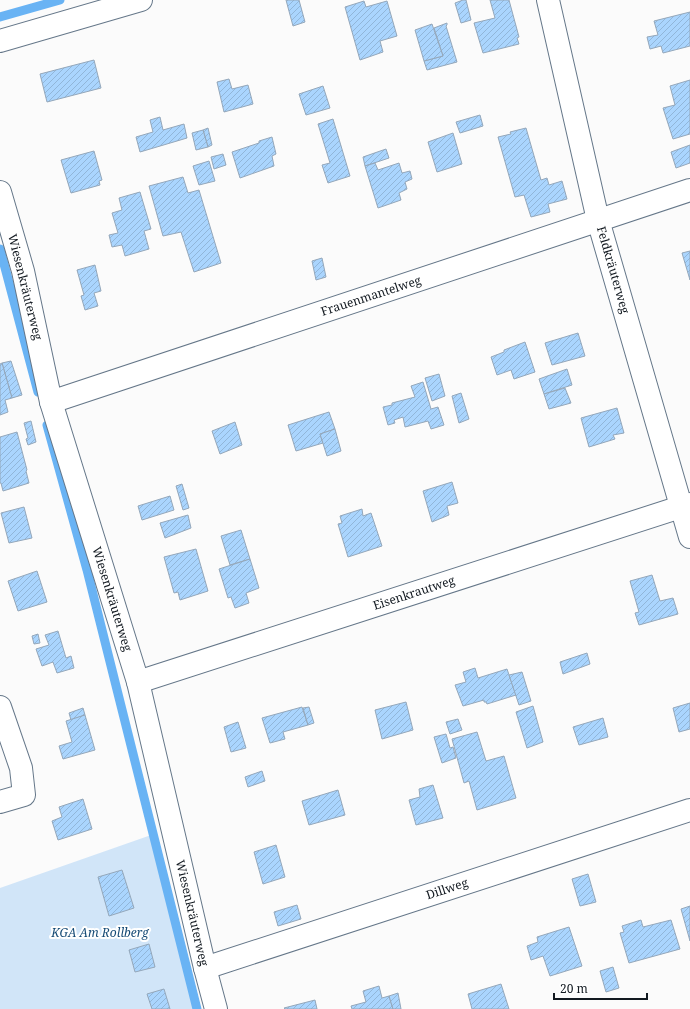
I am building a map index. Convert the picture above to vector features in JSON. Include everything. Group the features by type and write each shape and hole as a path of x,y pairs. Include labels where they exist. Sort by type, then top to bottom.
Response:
{"lane":[{"path":"0,41 141,0"},
{"name":"Feldkräuterweg","path":"548,0 598,220 686,505 690,536"},
{"name":"Frauenmantelweg","path":"51,402 690,190"},
{"name":"Wiesenkräuterweg","path":"0,192 23,271 51,402 138,682 216,1009"},
{"name":"Eisenkrautweg","path":"138,682 686,505"},
{"path":"0,707 20,768 24,795 0,802"},
{"name":"Dillweg","path":"205,968 690,810"}],"green space":[{"name":"KGA Am Rollberg","path":"154,834 198,1009 0,1009 0,888"}],"building":[{"path":"286,0 299,0 305,22 293,26"},
{"path":"466,0 471,20 461,23 455,3"},
{"path":"490,0 509,0 519,37 517,38 519,44 483,53 474,23 495,18"},
{"path":"364,1 366,7 387,1 397,36 380,41 383,52 360,60 345,7"},
{"path":"690,12 690,46 663,53 661,46 650,49 647,37 658,35 654,21"},
{"path":"447,23 446,26 457,62 427,70 424,61 443,56 434,28"},
{"path":"432,24 443,56 424,61 415,30"},
{"path":"94,60 101,88 47,102 40,74"},
{"path":"229,79 232,89 248,85 253,104 224,112 217,82"},
{"path":"690,80 690,134 673,139 663,108 675,105 670,86"},
{"path":"323,86 330,108 306,115 299,94"},
{"path":"480,115 483,126 460,133 456,122"},
{"path":"160,117 163,130 184,124 187,138 140,152 136,137 153,132 150,120"},
{"path":"333,119 350,176 328,183 322,165 330,163 318,124"},
{"path":"208,128 212,145 208,147 203,130"},
{"path":"526,128 541,180 547,178 549,185 562,181 567,199 548,204 550,212 531,217 524,195 515,197 498,137"},
{"path":"203,130 208,147 196,150 192,133"},
{"path":"453,133 462,164 437,172 428,142"},
{"path":"272,137 276,154 272,156 274,166 240,178 232,152"},
{"path":"690,145 690,163 676,168 671,152"},
{"path":"386,149 389,158 365,166 363,157"},
{"path":"94,151 102,180 99,181 100,185 71,193 61,160"},
{"path":"223,154 226,165 214,169 211,157"},
{"path":"209,161 215,181 199,185 193,166"},
{"path":"375,163 378,170 399,163 402,173 410,171 412,179 405,182 407,189 399,193 401,200 378,208 365,166"},
{"path":"183,177 188,193 199,190 221,263 194,272 181,232 163,236 149,186"},
{"path":"140,192 151,229 144,231 149,249 125,256 122,245 112,247 109,235 118,233 112,213 122,210 119,198"},
{"path":"690,251 690,280 682,253"},
{"path":"322,258 326,277 316,280 312,261"},
{"path":"95,265 101,291 94,293 98,306 85,310 81,296 84,295 77,270"},
{"path":"578,333 585,356 552,365 545,343"},
{"path":"525,342 535,372 514,379 511,370 497,375 491,357"},
{"path":"11,361 22,395 12,398 2,363"},
{"path":"2,363 12,398 5,400 8,412 0,415 0,364"},
{"path":"567,369 572,385 544,394 539,379"},
{"path":"439,374 445,396 432,401 425,378"},
{"path":"423,382 431,409 438,407 444,425 431,429 428,421 405,427 403,417 394,420 395,423 388,425 383,407 415,397 411,386"},
{"path":"565,388 571,403 549,409 544,394"},
{"path":"461,393 469,419 459,423 452,396"},
{"path":"617,408 624,433 613,435 615,439 589,447 581,418"},
{"path":"329,412 335,429 320,434 323,443 296,451 288,425"},
{"path":"31,421 36,442 28,445 26,439 28,438 24,423"},
{"path":"235,422 242,445 220,454 212,431"},
{"path":"335,429 341,451 327,456 320,434"},
{"path":"17,432 29,483 3,491 0,483 0,437"},
{"path":"452,482 458,503 447,506 449,515 432,522 423,491"},
{"path":"182,484 189,508 183,510 176,486"},
{"path":"170,496 174,510 142,520 138,506"},
{"path":"24,507 32,538 9,543 1,513"},
{"path":"362,509 363,516 371,513 382,546 348,557 338,524 342,523 340,516"},
{"path":"188,515 191,528 165,538 160,523"},
{"path":"241,530 250,559 230,565 221,536"},
{"path":"196,549 208,591 180,600 178,592 174,593 164,557"},
{"path":"250,559 259,588 246,593 249,603 235,608 231,597 228,598 219,569"},
{"path":"37,571 47,602 18,611 8,581"},
{"path":"652,575 660,601 673,598 678,614 639,625 635,613 639,612 630,581"},
{"path":"58,631 66,658 71,656 74,668 57,673 53,662 42,666 36,649 49,645 45,635"},
{"path":"38,634 40,643 34,644 32,636"},
{"path":"587,653 590,664 563,674 560,662"},
{"path":"475,668 478,678 507,669 516,695 487,704 484,700 463,706 455,685 466,682 463,672"},
{"path":"522,672 531,701 519,705 509,675"},
{"path":"406,702 413,730 382,739 375,710"},
{"path":"690,703 690,729 679,732 673,708"},
{"path":"533,706 543,742 527,748 516,712"},
{"path":"302,707 308,725 283,732 285,739 270,743 262,718"},
{"path":"309,707 314,723 308,725 303,708"},
{"path":"83,708 85,715 71,720 69,713"},
{"path":"85,715 95,750 63,759 59,746 72,742 66,721"},
{"path":"603,718 608,737 579,745 573,727"},
{"path":"458,719 462,730 450,734 446,722"},
{"path":"238,722 246,748 231,752 224,727"},
{"path":"477,732 486,761 504,756 516,798 477,810 469,781 464,783 452,739"},
{"path":"446,734 450,748 453,747 456,758 442,763 434,737"},
{"path":"262,771 265,781 248,787 245,777"},
{"path":"433,785 443,818 416,825 409,800 420,797 419,789"},
{"path":"338,790 345,815 309,825 302,801"},
{"path":"83,799 92,829 58,840 52,821 62,817 59,807"},
{"path":"276,845 285,877 263,884 254,852"},
{"path":"122,870 134,908 109,916 98,877"},
{"path":"588,874 596,902 580,906 572,879"},
{"path":"297,905 301,919 278,926 274,912"},
{"path":"690,906 690,941 681,909"},
{"path":"641,920 643,927 671,920 680,949 629,963 620,933 624,932 622,926"},
{"path":"569,927 582,966 550,976 543,956 531,960 527,946 538,942 537,937"},
{"path":"149,944 155,967 135,972 129,950"},
{"path":"613,967 619,988 606,992 600,971"},
{"path":"501,984 509,1009 472,1009 468,994"},
{"path":"379,986 382,998 389,996 393,1009 352,1009 351,1006 366,1002 363,991"},
{"path":"164,989 170,1009 152,1009 147,994"},
{"path":"398,993 401,1009 393,1009 389,996"},
{"path":"315,1000 317,1009 284,1008"}],"waterway":[{"path":"0,17 60,0"},
{"path":"0,249 38,392"},
{"path":"47,425 87,570 197,1009"}]}
